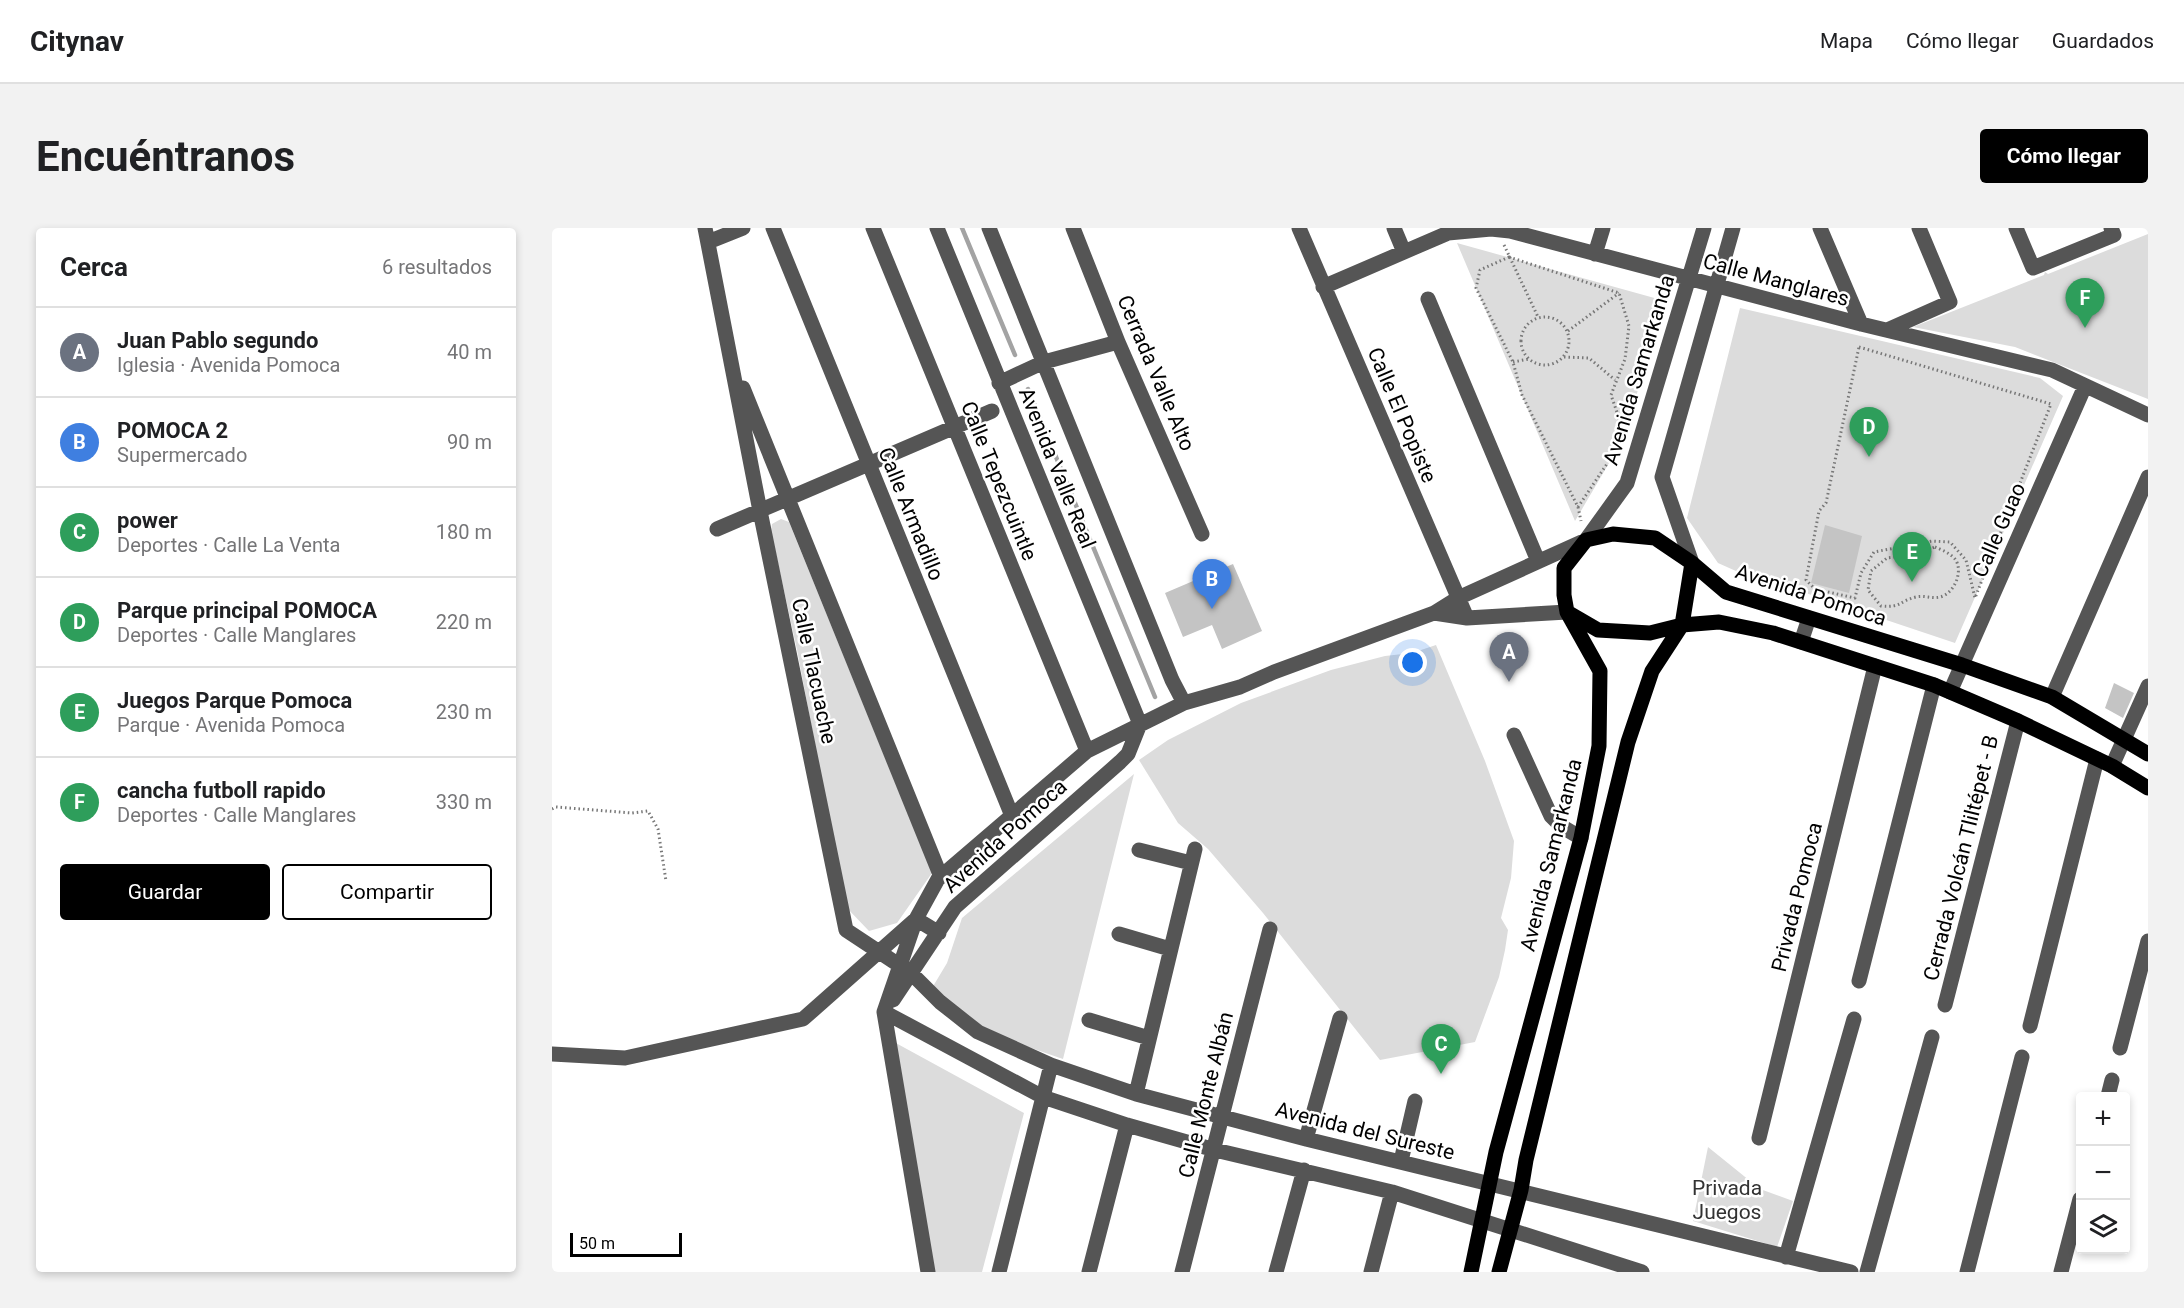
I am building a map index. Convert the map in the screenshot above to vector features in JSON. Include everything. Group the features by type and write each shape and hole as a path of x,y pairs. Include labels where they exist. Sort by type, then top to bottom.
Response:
{"main road":[{"name":"Avenida Pomoca","path":"1586,540 1613,534 1655,538 1692,563 1726,592 1962,665 2052,697 2148,754"},
{"name":"Avenida Samarkanda","path":"1471,1272 1489,1182 1581,838 1599,746 1600,670 1567,612 1564,596 1564,568 1586,540"},
{"path":"1498,1272 1521,1190 1628,742 1652,671 1682,625 1692,563"},
{"path":"1567,612 1598,630 1650,633 1682,625 1719,622 1773,633 1934,685 2018,721 2112,766 2148,788"},
{"path":"1542,978 1569,985"}],"street":[{"path":"707,235 743,228"},
{"name":"Calle Armadillo","path":"773,228 1012,816"},
{"name":"Calle Tepezcuintle","path":"873,228 1087,751"},
{"name":"Avenida Valle Real","path":"936,228 1140,724"},
{"name":"Avenida Valle Real","path":"989,228 1168,669 1184,703"},
{"name":"Cerrada Valle Alto","path":"1073,228 1118,342 1202,534"},
{"name":"Calle El Popiste","path":"1299,228 1467,618"},
{"path":"1394,228 1404,252"},
{"path":"1595,254 1603,228"},
{"name":"Avenida Samarkanda","path":"1586,540 1627,483 1704,228"},
{"path":"1692,563 1662,477 1733,228"},
{"path":"1820,228 1862,324"},
{"path":"1887,330 1950,302 1919,228"},
{"path":"2016,228 2033,267 2114,235 2111,228"},
{"name":"Calle Manglares","path":"1323,287 1448,232 1511,230 1715,286 2052,370 2148,415"},
{"name":"Calle Tlacuache","path":"707,235 760,511 846,930 905,969"},
{"path":"1428,299 1538,561"},
{"path":"999,383 1044,362 1118,342"},
{"name":"Calle Tlacuache","path":"731,357 941,877"},
{"name":"Calle Guao","path":"1950,692 2085,386"},
{"path":"717,529 992,411"},
{"path":"2052,697 2148,477"},
{"name":"Avenida Pomoca","path":"884,1012 905,969 916,919 941,877 1087,751 1184,703 1240,687 1274,672 1434,613 1458,598 1586,540"},
{"name":"Avenida Pomoca","path":"1434,613 1467,618 1567,612"},
{"path":"1801,642 1809,618"},
{"name":"Privada Pomoca","path":"1759,1138 1875,666"},
{"path":"1859,981 1934,685"},
{"path":"2112,766 2148,686"},
{"name":"Cerrada Volcán Tliltépet - B","path":"1945,1005 2018,721"},
{"name":"Avenida Pomoca","path":"905,969 939,933 955,907 1128,754 1140,724"},
{"path":"1514,735 1551,816 1561,826 1581,838"},
{"path":"2030,1026 2097,759"},
{"path":"1136,1094 1193,856 1139,850"},
{"path":"552,1054 625,1058 803,1019 916,919 939,933"},
{"name":"Calle Monte Albán","path":"1182,1272 1270,929"},
{"path":"1119,934 1170,949"},
{"path":"2120,1048 2148,941"},
{"name":"Avenida del Sureste","path":"905,969 940,1002 978,1032 1051,1065 1136,1094 1306,1139 1851,1272"},
{"path":"884,1012 1043,1097 1127,1125 1215,1150 1392,1192 1642,1272"},
{"path":"884,1012 928,1272"},
{"path":"1306,1139 1340,1018"},
{"path":"1786,1257 1854,1019"},
{"path":"1089,1020 1149,1038"},
{"path":"1867,1272 1932,1037"},
{"path":"1967,1272 2022,1057"},
{"path":"999,1272 1051,1065"},
{"path":"2109,1092 2112,1080"},
{"path":"1401,1161 1415,1101"},
{"path":"1089,1272 1127,1125"},
{"path":"1276,1272 1304,1170"},
{"path":"1371,1272 1392,1192"},
{"path":"2061,1272 2080,1200"}],"path":[{"path":"1509,257 1538,317"},
{"path":"1509,257 1619,293 1629,326 1624,359 1611,395 1619,418 1619,446 1578,507 1522,395 1513,362 1476,288 1480,270 1509,257"},
{"path":"1568,331 1619,293"},
{"path":"1529,359 1521,344 1522,336 1524,327 1538,317 1556,318 1568,331 1570,342 1564,357"},
{"path":"1859,347 2051,404 1975,598 1966,560 1950,542 1932,541 1874,552 1861,573 1855,598 1815,589 1806,580 1819,511 1826,503 1859,347"},
{"path":"1513,362 1529,359 1547,365 1564,357 1589,358 1615,380"},
{"path":"1935,547 1954,557 1959,566 1957,580 1951,590 1940,597 1924,595 1913,597 1895,608 1881,606 1868,590 1871,571 1887,558 1912,555 1935,547"},
{"path":"552,809 556,807 632,813 648,811 658,829 666,881"}],"green space":[{"path":"2148,234 2148,399 2015,347 1913,327 2044,275 2045,272 2048,274"},
{"path":"1457,243 1658,299 1636,398 1619,446 1575,521"},
{"path":"1740,308 2040,378 2063,396 1955,643 1773,582 1756,580 1718,563 1687,518"},
{"path":"781,519 789,522 932,873 897,923 869,931 846,907 797,650 771,531 772,524"},
{"path":"1436,645 1485,761 1514,841 1511,878 1501,918 1508,930 1499,977 1475,1042 1380,1060 1263,913 1208,849 1178,823 1139,760 1168,740 1241,703 1331,670 1385,656 1412,653"},
{"path":"1134,774 1063,1059 979,1030 932,988 947,963 962,918"},
{"path":"894,1042 1024,1113 982,1272 935,1272"},
{"name":"Privada Juegos","path":"1708,1147 1760,1189 1793,1201 1777,1247 1693,1221"}],"building":[{"path":"1825,525 1862,536 1849,593 1811,583"},
{"path":"1233,564 1262,631 1222,649 1212,625 1183,637 1165,593"},
{"path":"2114,683 2134,693 2123,718 2105,708"}],"waterway":[{"path":"962,228 1015,355"},
{"path":"1028,389 1155,697"}],"place":[{"name":"cancha futboll rapido","path":"2085,328"},
{"name":"Parque principal POMOCA","path":"1869,457"},
{"name":"Juegos Parque Pomoca","path":"1912,582"},
{"name":"POMOCA 2","path":"1212,609"},
{"name":"Juan Pablo segundo","path":"1509,682"},
{"name":"power","path":"1441,1074"}]}
